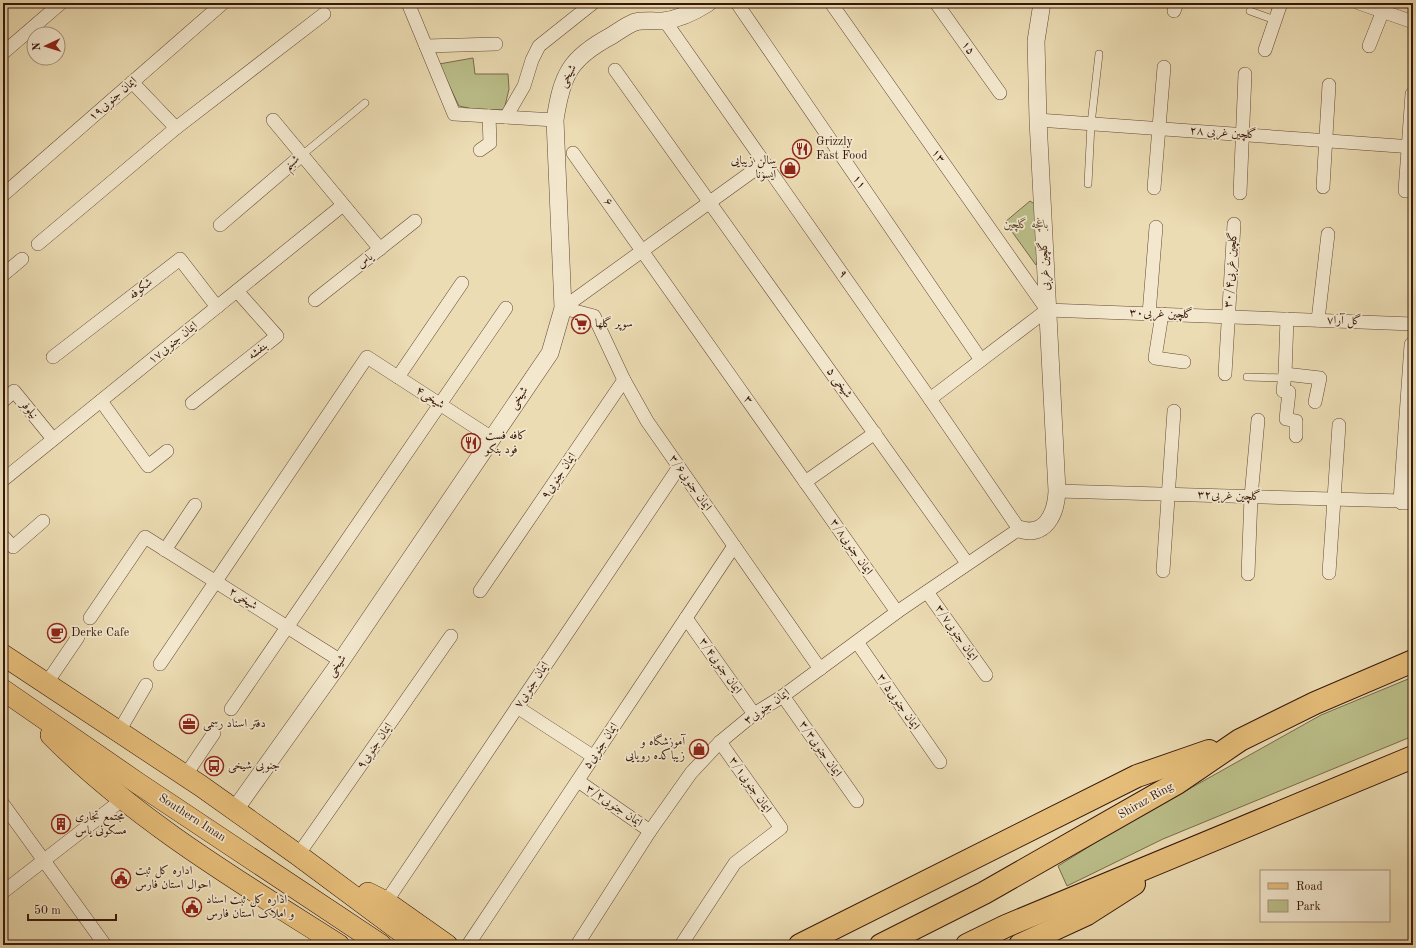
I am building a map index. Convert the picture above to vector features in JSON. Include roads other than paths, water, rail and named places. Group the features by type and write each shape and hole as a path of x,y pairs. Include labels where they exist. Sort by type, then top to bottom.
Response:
{"highway":[{"name":"Shiraz Ring","path":"881,945 984,893 1156,795 1177,783 1240,740 1315,703 1413,661"},
{"path":"800,945 1138,776 1240,740"},
{"path":"967,945 1006,926 1413,757"},
{"path":"1020,945 1087,914 1178,855"}],"main road":[{"path":"3,655 118,733 185,776 298,855 419,945"},
{"path":"10,695 70,754 123,799 260,895 339,945"},
{"name":"Southern Iman","path":"10,695 381,945"},
{"path":"298,855 386,902 447,945"}],"street":[{"path":"3,53 61,3"},
{"name":"ایمان جنوبی۱۹","path":"3,195 223,3"},
{"path":"408,3 454,114 555,120"},
{"path":"506,117 524,86 532,60 539,46 593,3"},
{"name":"شیخی","path":"234,811 341,661 550,353 563,308 555,120 559,92 569,70 582,54 598,43 636,22 665,21 692,13 708,3"},
{"name":"۱۱","path":"737,3 981,360"},
{"name":"۱۳","path":"831,3 1047,310"},
{"name":"۱۵","path":"936,3 1000,93"},
{"path":"1265,50 1281,3"},
{"path":"1359,3 1384,7 1413,22"},
{"name":"گلچین غربی","path":"1040,4 1036,41 1038,120 1057,498"},
{"path":"1369,46 1384,7"},
{"path":"38,244 176,128 324,14"},
{"name":"۹","path":"665,21 930,399 1019,529"},
{"path":"426,46 496,44"},
{"path":"1154,188 1164,67"},
{"name":"شیخی ۵","path":"615,70 968,563"},
{"path":"1240,193 1245,74"},
{"path":"132,82 176,128"},
{"path":"1323,187 1329,85"},
{"path":"1405,191 1411,147 1412,94"},
{"path":"480,150 490,143 489,116"},
{"path":"273,120 380,249"},
{"name":"گلچین غربی ۲۸","path":"1038,120 1411,147"},
{"name":"۶","path":"573,153 642,250"},
{"name":"شبنم","path":"220,226 302,154"},
{"path":"563,308 764,163"},
{"name":"ایمان جنوبی۱۷","path":"3,480 343,205"},
{"name":"یاس","path":"315,300 414,221"},
{"name":"گلچین غربی۳۰/۴","path":"1225,374 1234,224"},
{"path":"1149,314 1156,227"},
{"path":"1318,320 1328,234"},
{"name":"۳","path":"642,250 805,482"},
{"path":"3,275 22,259"},
{"name":"شکوفه","path":"53,357 180,259 217,307"},
{"path":"398,377 462,283"},
{"name":"بنفشه","path":"192,403 277,336 237,291"},
{"path":"231,710 506,308"},
{"name":"ایمان جنوبی۳/۶","path":"563,308 594,316 624,380 647,421 820,669"},
{"path":"930,399 1047,310"},
{"name":"گلچین غربی۳۰","path":"1047,310 1281,319"},
{"path":"1162,314 1155,358 1184,362"},
{"path":"1281,319 1285,376 1283,391 1288,392 1286,419 1296,421 1296,436"},
{"name":"گل آرا۷","path":"1281,319 1413,324"},
{"path":"1408,501 1413,345"},
{"name":"شیخی۴","path":"216,581 367,357 492,438"},
{"path":"1285,376 1320,378 1315,402"},
{"name":"ایمان جنوبی۹","path":"480,591 624,380"},
{"name":"نیلوفر","path":"3,401 14,391 53,440"},
{"path":"101,401 148,466 167,451"},
{"path":"1163,571 1167,495 1174,411"},
{"path":"1248,574 1251,497 1258,420"},
{"path":"1329,573 1339,425"},
{"path":"805,482 875,433"},
{"name":"ایمان جنوبی۷","path":"386,902 679,467"},
{"name":"ایمان جنوبی۳/۸","path":"805,482 897,612"},
{"name":"گلچین غربی۳۲","path":"1057,498 1167,495 1408,501"},
{"path":"1019,529 1028,532 1040,530 1045,526 1057,498"},
{"path":"165,550 195,505"},
{"path":"3,536 13,547 43,521"},
{"name":"ایمان جنوبی۳","path":"577,945 650,831 691,773 720,742 754,714 783,696 897,612 1019,529"},
{"name":"شیخی۲","path":"90,618 145,537 341,661"},
{"name":"ایمان جنوبی۵","path":"468,945 734,546"},
{"path":"160,664 216,581"},
{"name":"ایمان جنوبی۳/۷","path":"927,592 986,674"},
{"name":"ایمان جنوبی۳/۴","path":"686,618 754,714"},
{"name":"ایمان جنوبی۹","path":"298,855 451,636"},
{"path":"46,684 78,637"},
{"name":"ایمان جنوبی۳/۵","path":"857,642 940,762"},
{"path":"118,733 146,685"},
{"name":"ایمان جنوبی۳/۳","path":"783,696 857,801"},
{"path":"517,707 594,757"},
{"path":"185,776 214,733"},
{"name":"ایمان جنوبی۳/۱","path":"681,945 735,863 781,828 720,742"},
{"name":"ایمان جنوبی۳/۲","path":"578,781 650,831"},
{"path":"3,892 123,799"},
{"path":"3,804 105,945"}],"lane":[{"path":"1250,10 1276,20"},
{"path":"1088,184 1091,124 1099,54"},
{"name":"شبنم","path":"302,154 365,102"},
{"path":"1247,377 1285,376"}],"place":[{"name":"Grizzly Fast Food","path":"802,149"},
{"name":"سالن زیبایی آیسونا","path":"790,168"},
{"name":"سوپر گلها","path":"581,324"},
{"name":"کافه فست فود بنکو","path":"471,443"},
{"name":"Derke Cafe","path":"57,633"},
{"name":"دفتر اسناد رسمی","path":"189,724"},
{"name":"آموزشگاه و زیباکده رویایی","path":"699,749"},
{"name":"جنوبی شیخی","path":"214,766"},
{"name":"مجتمع تجاری مسکونی یاس","path":"61,824"},
{"name":"اداره کل ثبت احوال استان فارس","path":"121,878"},
{"name":"اداره کل ثبت اسناد و املاک استان فارس","path":"192,907"}],"park label":[{"name":"باغچه گلچین","path":"1026,225"}]}
